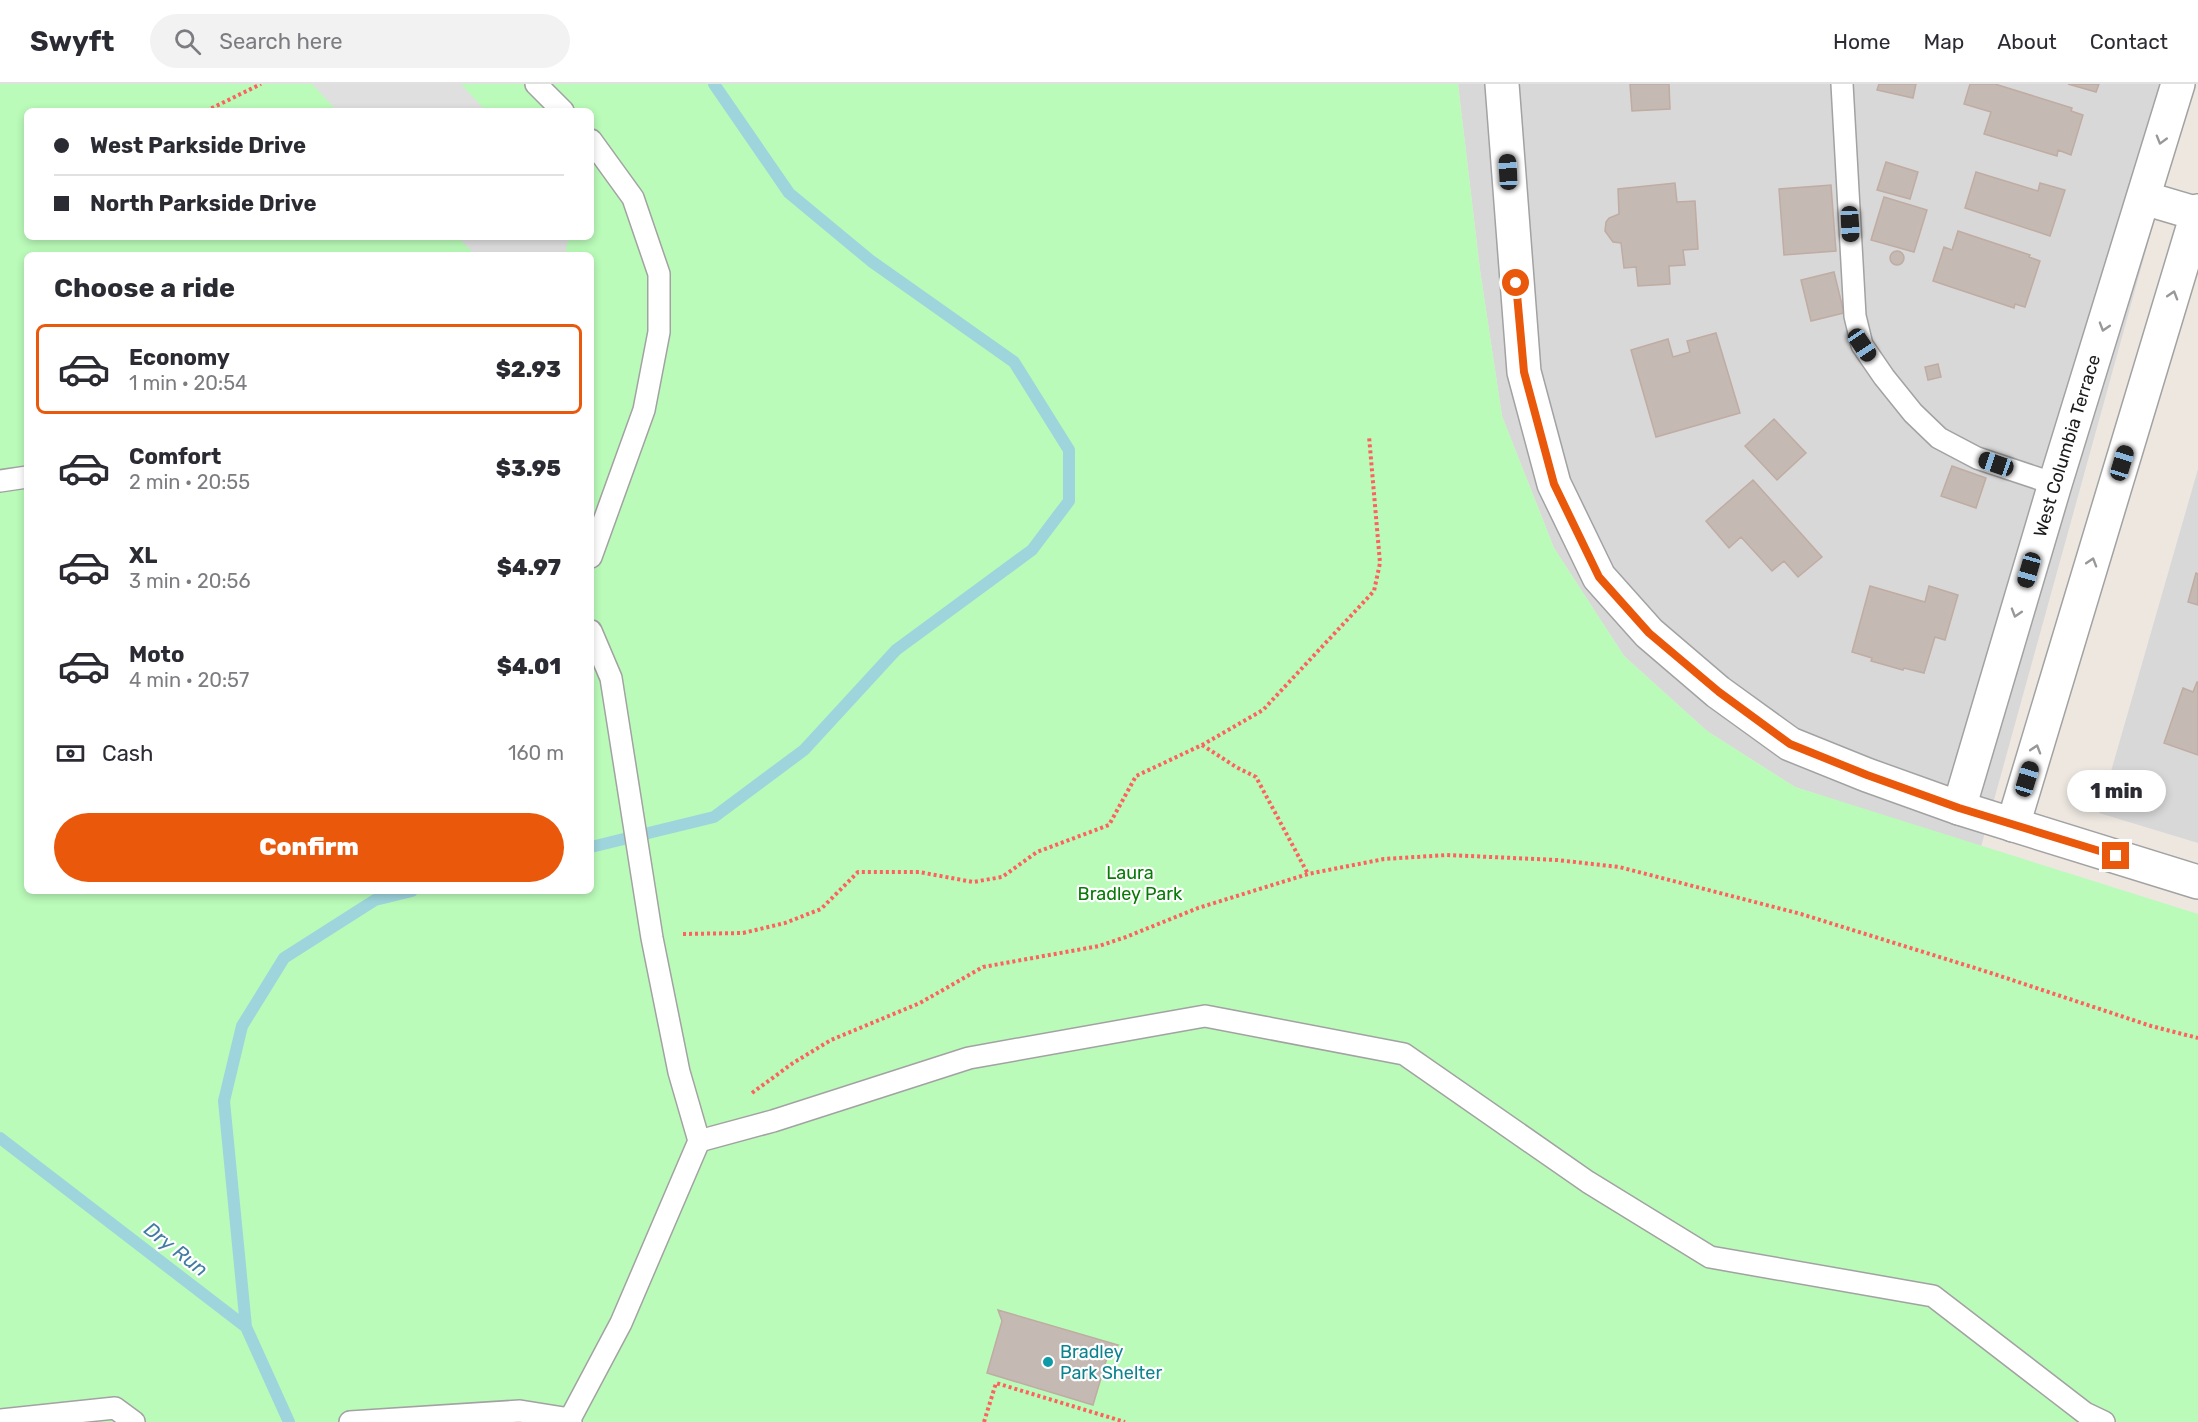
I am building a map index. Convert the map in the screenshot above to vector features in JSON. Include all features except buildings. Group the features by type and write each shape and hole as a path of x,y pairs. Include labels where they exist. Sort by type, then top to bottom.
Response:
{"street":[{"path":"1502,84 1524,372 1554,484 1599,577 1649,633 1719,692 1790,744 1959,808 2198,882"},
{"name":"West Columbia Terrace","path":"1959,808 2055,484 2178,84"},
{"path":"2013,825 2198,213 2144,198"}],"lane":[{"path":"536,84 560,108"},
{"path":"1842,84 1855,315 1862,345 1913,413 1939,438 1977,458 2055,484"},
{"path":"594,144 633,198 659,274 658,332 644,410 594,549"},
{"path":"0,481 24,477"},
{"path":"357,1422 520,1411 571,1420 621,1323 699,1141 679,1072 652,938 611,678 594,638"},
{"path":"699,1141 773,1121 969,1058 1205,1016 1404,1054 1588,1182 1710,1257 1934,1296 2085,1413 2104,1422"},
{"path":"0,1420 115,1408 134,1422"}],"path":[{"path":"212,108 261,84"},
{"path":"676,934 742,933 785,923 821,909 858,872 919,872 973,882 1002,877 1038,852 1110,825 1136,776 1202,745 1263,710 1374,591 1380,563 1368,436"},
{"path":"1202,745 1256,777 1308,874"},
{"path":"750,1094 793,1063 831,1040 920,1003 983,967 1099,945 1126,937 1198,908 1308,874 1384,859 1447,855 1557,860 1619,867 1801,914 2151,1026 2198,1038"},
{"path":"984,1422 996,1383 1125,1422"}],"shaded area":[{"path":"312,84 461,84 483,108 334,108"},
{"path":"1458,84 2192,84 1981,847 1795,787 1707,731 1624,656 1554,548 1502,416 1480,270"},
{"path":"461,240 568,240 566,252 472,252"},
{"path":"2198,469 2198,843 2099,813"}],"green space":[{"name":"Laura Bradley Park","path":"0,84 1458,84 1480,270 1502,416 1554,548 1624,656 1707,731 1795,787 2198,914 2198,1422 0,1422"}],"waterway":[{"path":"594,846 714,817 804,750 896,650 1032,550 1069,501 1069,450 1014,362 871,261 789,193 714,84"},
{"path":"246,1327 224,1101 242,1026 284,958 375,900 400,894"},
{"name":"Dry Run","path":"0,1138 246,1327 289,1422"}],"place":[{"name":"Bradley Park Shelter","path":"1048,1362"}],"route":[{"path":"1516,283 1524,372 1554,484 1599,577 1649,633 1719,692 1790,744 1959,808 2116,856"}]}
